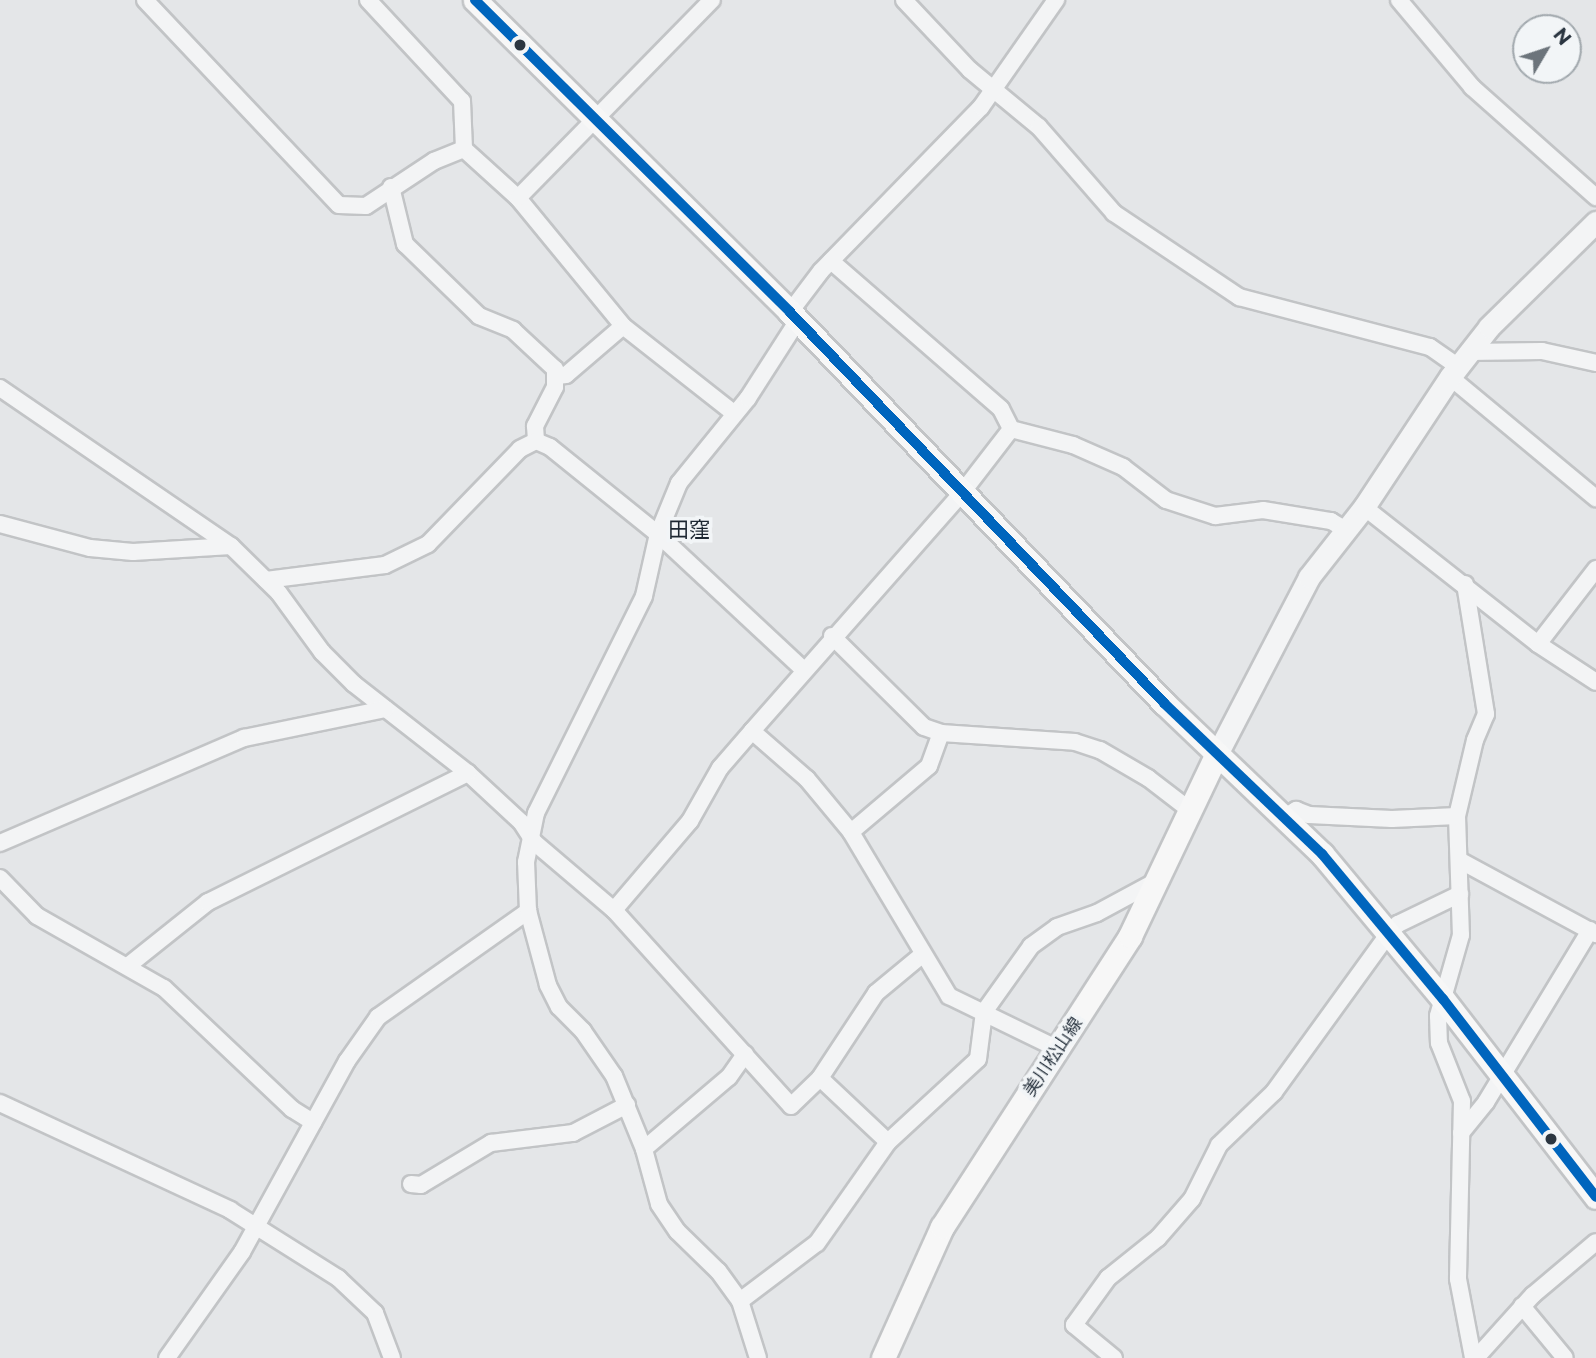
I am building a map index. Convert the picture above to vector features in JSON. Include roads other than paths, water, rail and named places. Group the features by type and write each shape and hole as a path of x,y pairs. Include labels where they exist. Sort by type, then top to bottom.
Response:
{"main road":[{"path":"475,0 595,122 794,316 961,494 1217,754 1286,816 1389,933 1593,1188"},
{"name":"美川松山線","path":"883,1358 942,1227 1094,997 1160,879 1217,754"}],"street":[{"path":"145,0 339,205 366,206 434,161 464,149"},
{"path":"368,0 462,101 464,149 518,198 623,326 735,414"},
{"path":"518,198 712,0"},
{"path":"904,0 994,89 1039,127 1114,213 1239,297 1430,347 1458,365 1596,498"},
{"path":"758,1358 740,1301 667,1217 628,1105 601,1054 559,1007 548,985 527,911 528,834 629,631 644,596 658,534 679,483 735,414 794,316 831,261 994,89 1056,0"},
{"path":"1399,0 1472,87 1596,197"},
{"path":"391,187 405,244 479,316 513,330 557,376"},
{"path":"1217,754 1292,607 1364,507 1458,365 1596,222"},
{"path":"831,261 1002,409 1011,429"},
{"path":"557,376 566,375 623,326"},
{"path":"1458,365 1542,351 1596,363"},
{"path":"536,441 535,426 557,376"},
{"path":"0,388 231,546 266,580 322,652 386,709 468,773 528,834 614,910 791,1106 820,1078 876,993 923,954"},
{"path":"614,910 690,821 720,768 832,636 961,494 1011,429"},
{"path":"1011,429 1073,446 1123,467 1166,500 1215,516 1263,510 1331,521 1346,530"},
{"path":"266,580 385,565 428,544 520,449 536,441 550,447 658,534 803,669"},
{"path":"1364,507 1538,644 1596,682"},
{"path":"0,524 90,548 133,552 231,546"},
{"path":"1538,644 1596,569"},
{"path":"1465,584 1486,714 1475,740 1457,816 1461,935 1443,999 1439,1044 1459,1085 1461,1133 1458,1279 1475,1358"},
{"path":"832,636 909,716 941,733 1075,742 1100,750 1148,778 1191,811"},
{"path":"0,843 244,738 386,709"},
{"path":"752,731 807,779 851,832 949,996 1058,1049"},
{"path":"851,832 929,766 941,733"},
{"path":"129,965 208,902 468,773"},
{"path":"1286,816 1296,810 1310,815 1392,819 1457,816"},
{"path":"1459,860 1593,932 1500,1074 1486,1102 1461,1133"},
{"path":"0,878 37,916 129,965 164,988 292,1109 313,1122"},
{"path":"740,1301 817,1243 888,1142 978,1059 984,1012 1031,946 1058,927 1097,913 1160,879"},
{"path":"1114,1358 1074,1325 1108,1278 1158,1238 1192,1199 1219,1145 1274,1092 1389,933 1398,924 1460,894"},
{"path":"167,1358 256,1226 313,1122 377,1017 527,911"},
{"path":"644,1149 660,1140 729,1077 745,1054"},
{"path":"820,1078 888,1142"},
{"path":"0,1103 256,1226 338,1278 375,1313 391,1358"},
{"path":"411,1184 421,1185 491,1143 573,1133 628,1105"},
{"path":"1475,1358 1522,1306 1596,1242"},
{"path":"1522,1306 1565,1358"}],"district":[{"name":"田窪","path":"689,530"}]}
